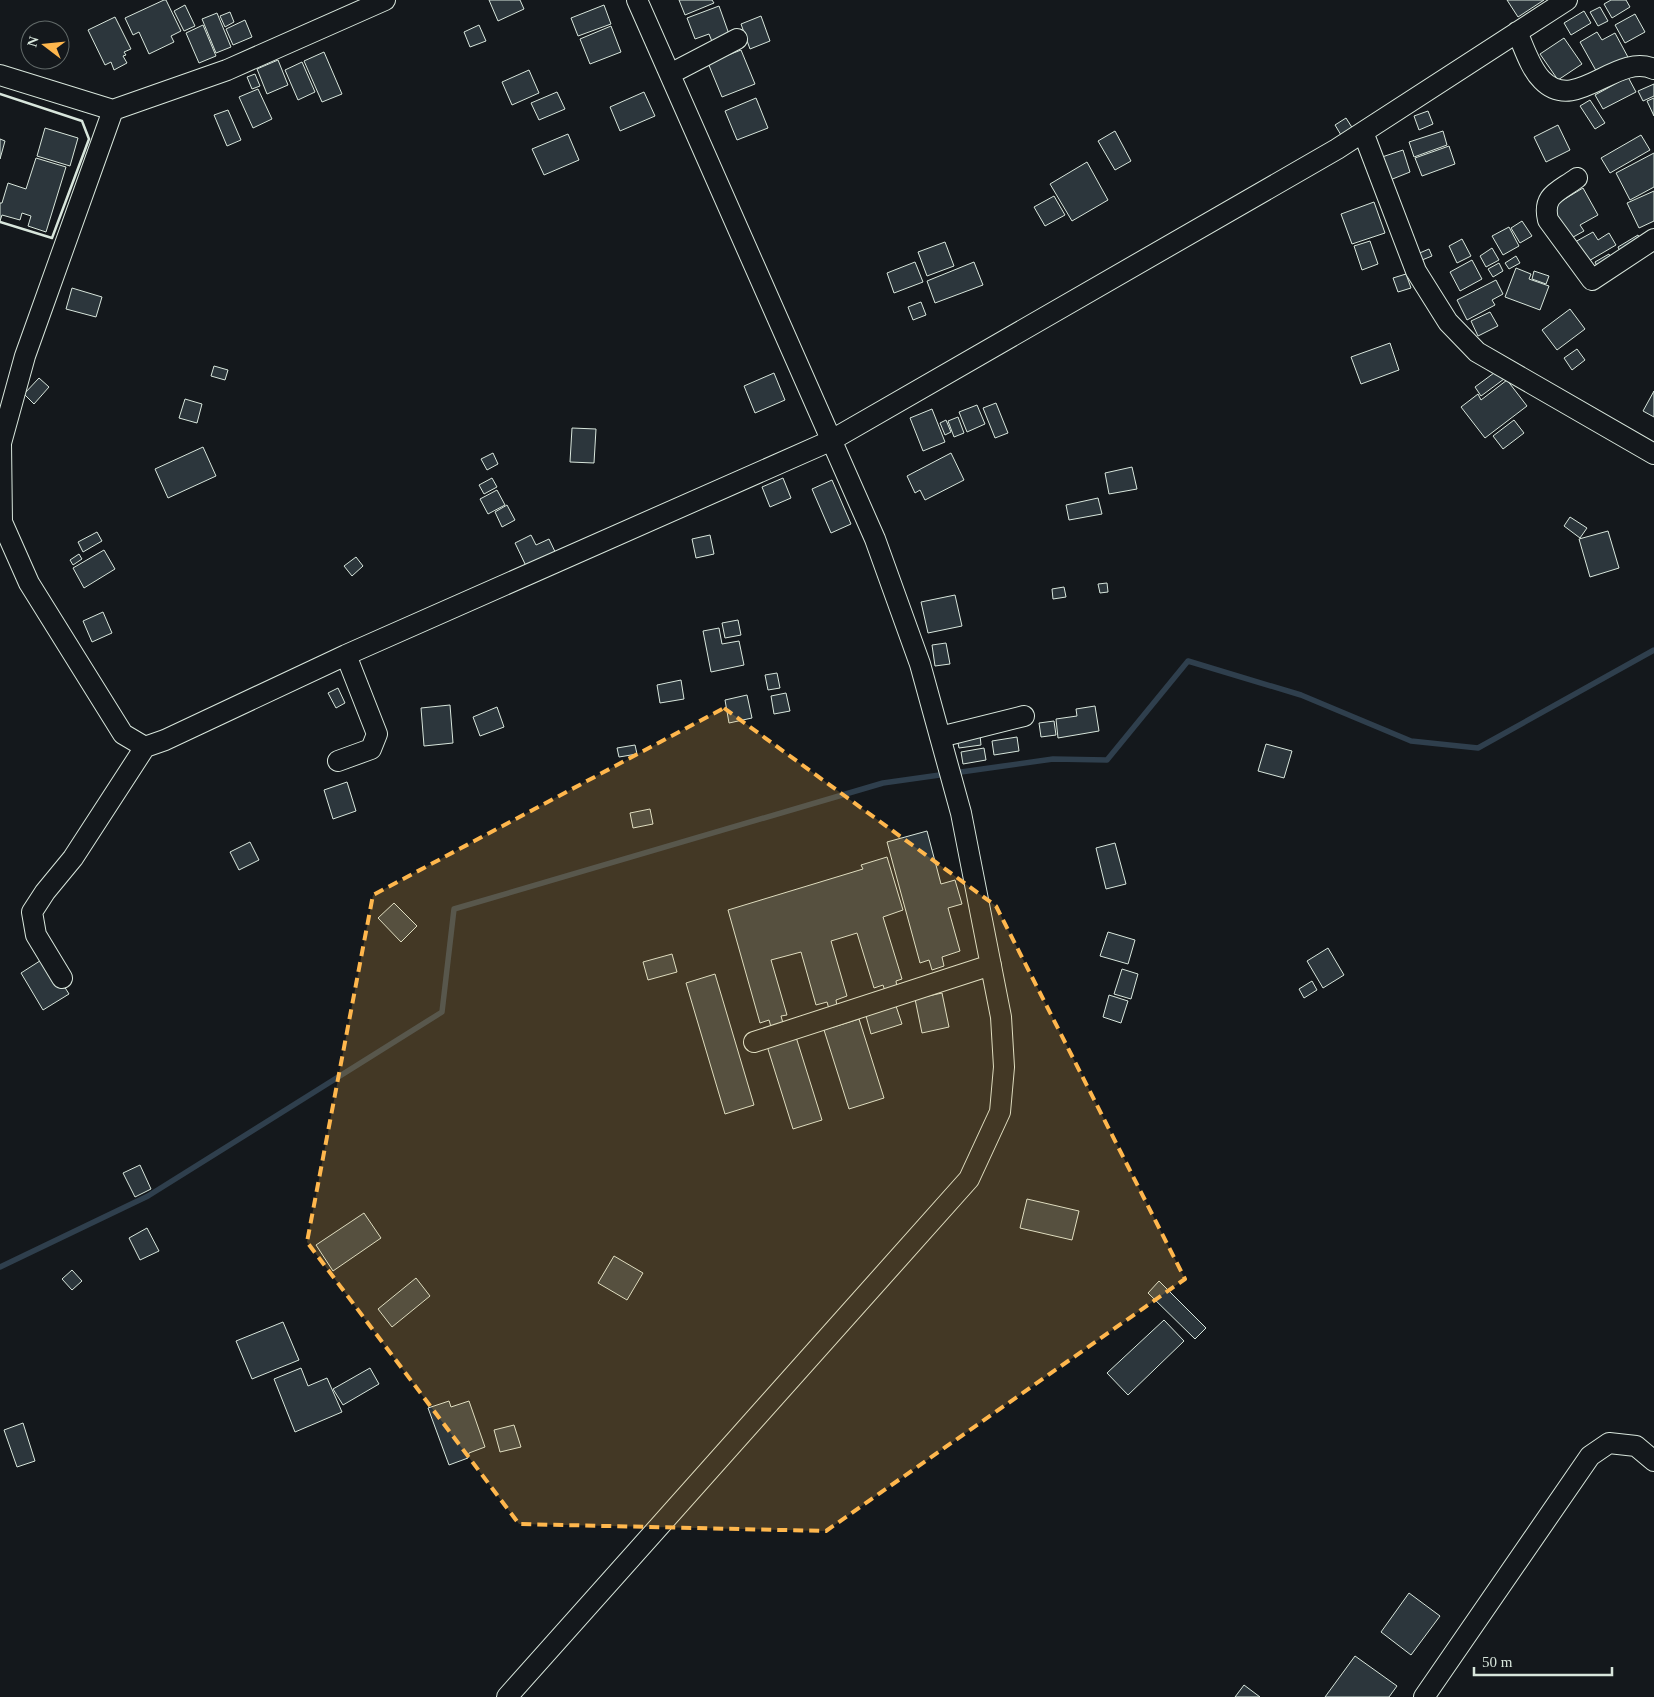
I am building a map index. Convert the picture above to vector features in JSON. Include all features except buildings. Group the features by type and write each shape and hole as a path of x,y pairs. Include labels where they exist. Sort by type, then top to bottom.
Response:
{"street":[{"path":"0,75 113,110 227,70 385,0"},
{"path":"507,1697 970,1179 1000,1112 1004,1067 1001,1017 961,813 920,664 875,539 637,0"},
{"path":"62,978 36,935 32,912 73,858 145,747 165,740 346,655 830,440 1363,132 1567,0"},
{"path":"1517,32 1535,72 1553,88 1569,92 1629,68 1654,69"},
{"path":"670,74 737,39"},
{"path":"113,110 25,356 1,443 2,522 29,583 123,734 145,747"},
{"path":"1363,132 1416,271 1448,322 1477,352 1654,454"},
{"path":"1577,178 1548,200 1545,208 1548,220 1592,280 1654,239"},
{"path":"338,761 371,749 377,734 346,655"},
{"path":"940,737 1024,716"},
{"path":"754,1042 991,965"},
{"path":"1424,1697 1590,1456 1609,1443 1636,1446 1654,1461"}],"highlighted area":[{"path":"724,708 996,906 1185,1279 826,1531 519,1524 307,1242 373,895"}],"waterway":[{"path":"0,1267 148,1196 442,1012 454,909 883,783 1053,759 1107,760 1188,661 1301,695 1411,741 1478,748 1654,650"}],"wall":[{"path":"0,94 82,121 89,139 52,238 0,222"}]}
